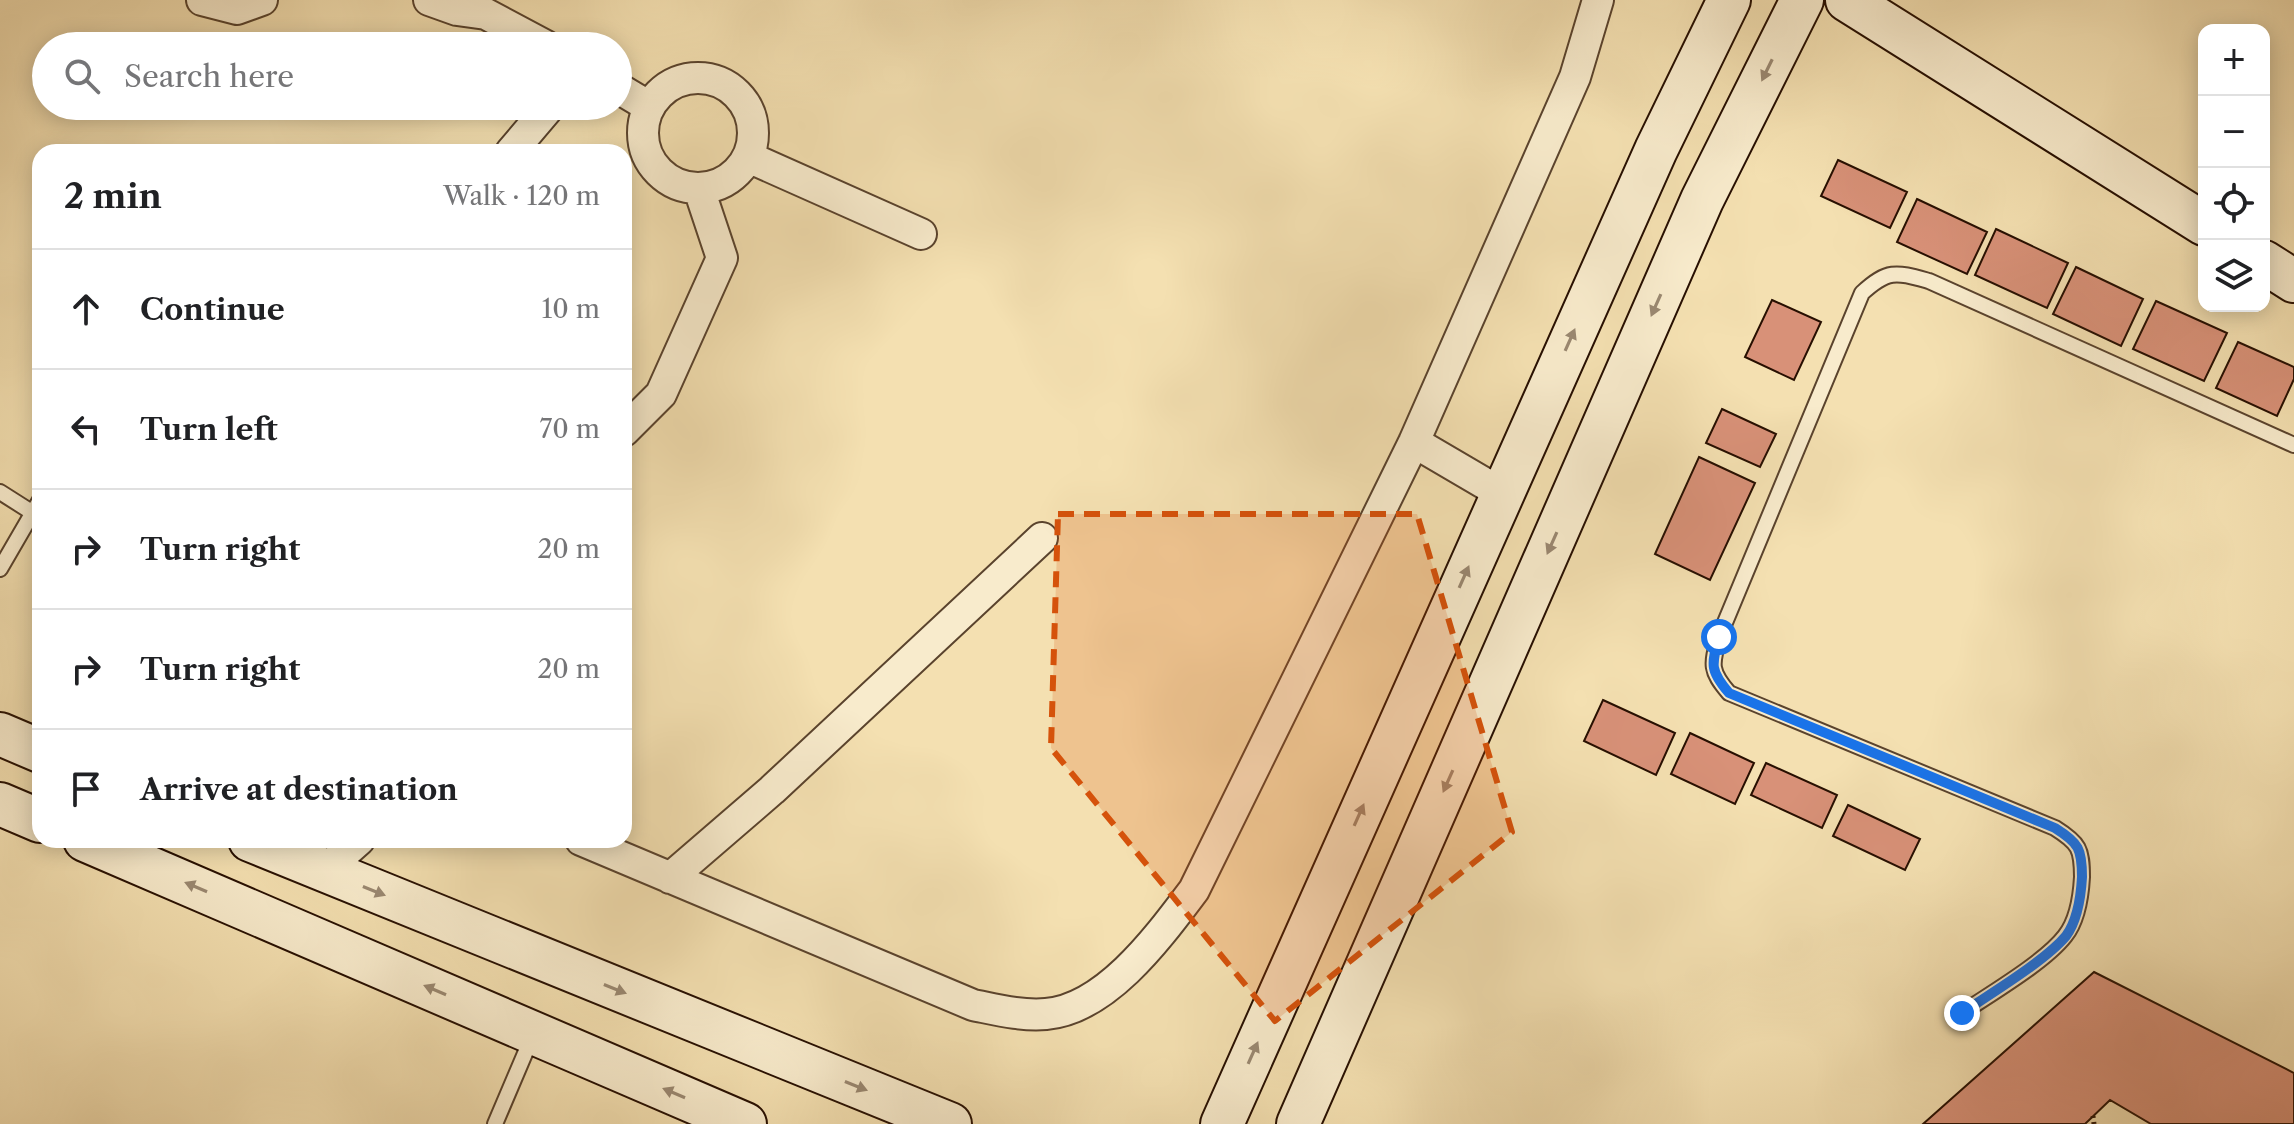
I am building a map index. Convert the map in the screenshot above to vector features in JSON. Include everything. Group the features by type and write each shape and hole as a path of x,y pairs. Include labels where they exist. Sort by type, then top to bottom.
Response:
{"street":[{"path":"202,0 237,9 262,0"},
{"path":"429,0 457,10 486,14 522,32"},
{"path":"600,848 973,1005 1014,1014 1048,1014 1074,1007 1110,984 1154,943 1194,890 1414,442 1575,77 1598,0"},
{"path":"1222,1124 1501,493 1656,150 1729,0"},
{"path":"1298,1124 1702,200 1802,0"},
{"path":"1858,8 2198,220"},
{"path":"690,78 725,84 739,95 749,110 754,127 748,157 733,176 717,185 699,189 680,186 651,163 643,146 648,106 673,83 690,78"},
{"path":"632,96 648,106"},
{"path":"518,144 538,120"},
{"path":"748,157 921,234"},
{"path":"632,423 661,394 722,258 699,189"},
{"path":"2270,266 2294,281"},
{"path":"1414,442 1501,493"},
{"path":"670,878 772,790 1042,538"},
{"path":"0,734 32,748"},
{"path":"0,804 32,818"},
{"path":"104,848 745,1124"},
{"path":"269,848 950,1124"},
{"path":"324,871 350,848"}],"lane":[{"path":"1962,1013 2011,980 2066,936 2075,918 2082,885 2082,860 2078,845 2055,828 1729,693 1715,677 1714,656 1719,637 1862,293 1881,276 1906,274 1929,281 2294,445"},
{"path":"0,492 32,505"},
{"path":"0,569 32,514"},
{"path":"495,1124 534,1032"}],"path":[{"path":"2093,1116 2094,1124"}],"highlighted area":[{"path":"1058,514 1417,514 1512,832 1275,1021 1051,748"}],"building":[{"path":"1838,160 1907,192 1890,228 1821,196"},
{"path":"1917,199 1987,232 1967,274 1897,242"},
{"path":"1996,229 2068,263 2047,308 1975,275"},
{"path":"2076,267 2143,299 2121,346 2053,314"},
{"path":"1772,300 1821,322 1794,380 1745,357"},
{"path":"2156,301 2227,333 2204,381 2133,349"},
{"path":"2238,342 2294,367 2294,379 2277,416 2216,388"},
{"path":"1722,409 1776,434 1760,467 1706,443"},
{"path":"1699,457 1755,483 1710,580 1655,554"},
{"path":"1603,700 1675,733 1656,775 1584,741"},
{"path":"1690,733 1754,763 1735,804 1671,774"},
{"path":"1766,763 1837,795 1822,828 1751,795"},
{"path":"1848,805 1920,839 1905,870 1833,836"},
{"path":"2094,972 2294,1073 2294,1124 2151,1124 2110,1100 2085,1124 1923,1124"}],"route":[{"path":"1719,637 1714,656 1715,677 1729,693 2055,828 2078,845 2082,860 2082,885 2075,918 2066,936 2011,980 1962,1013"}]}
